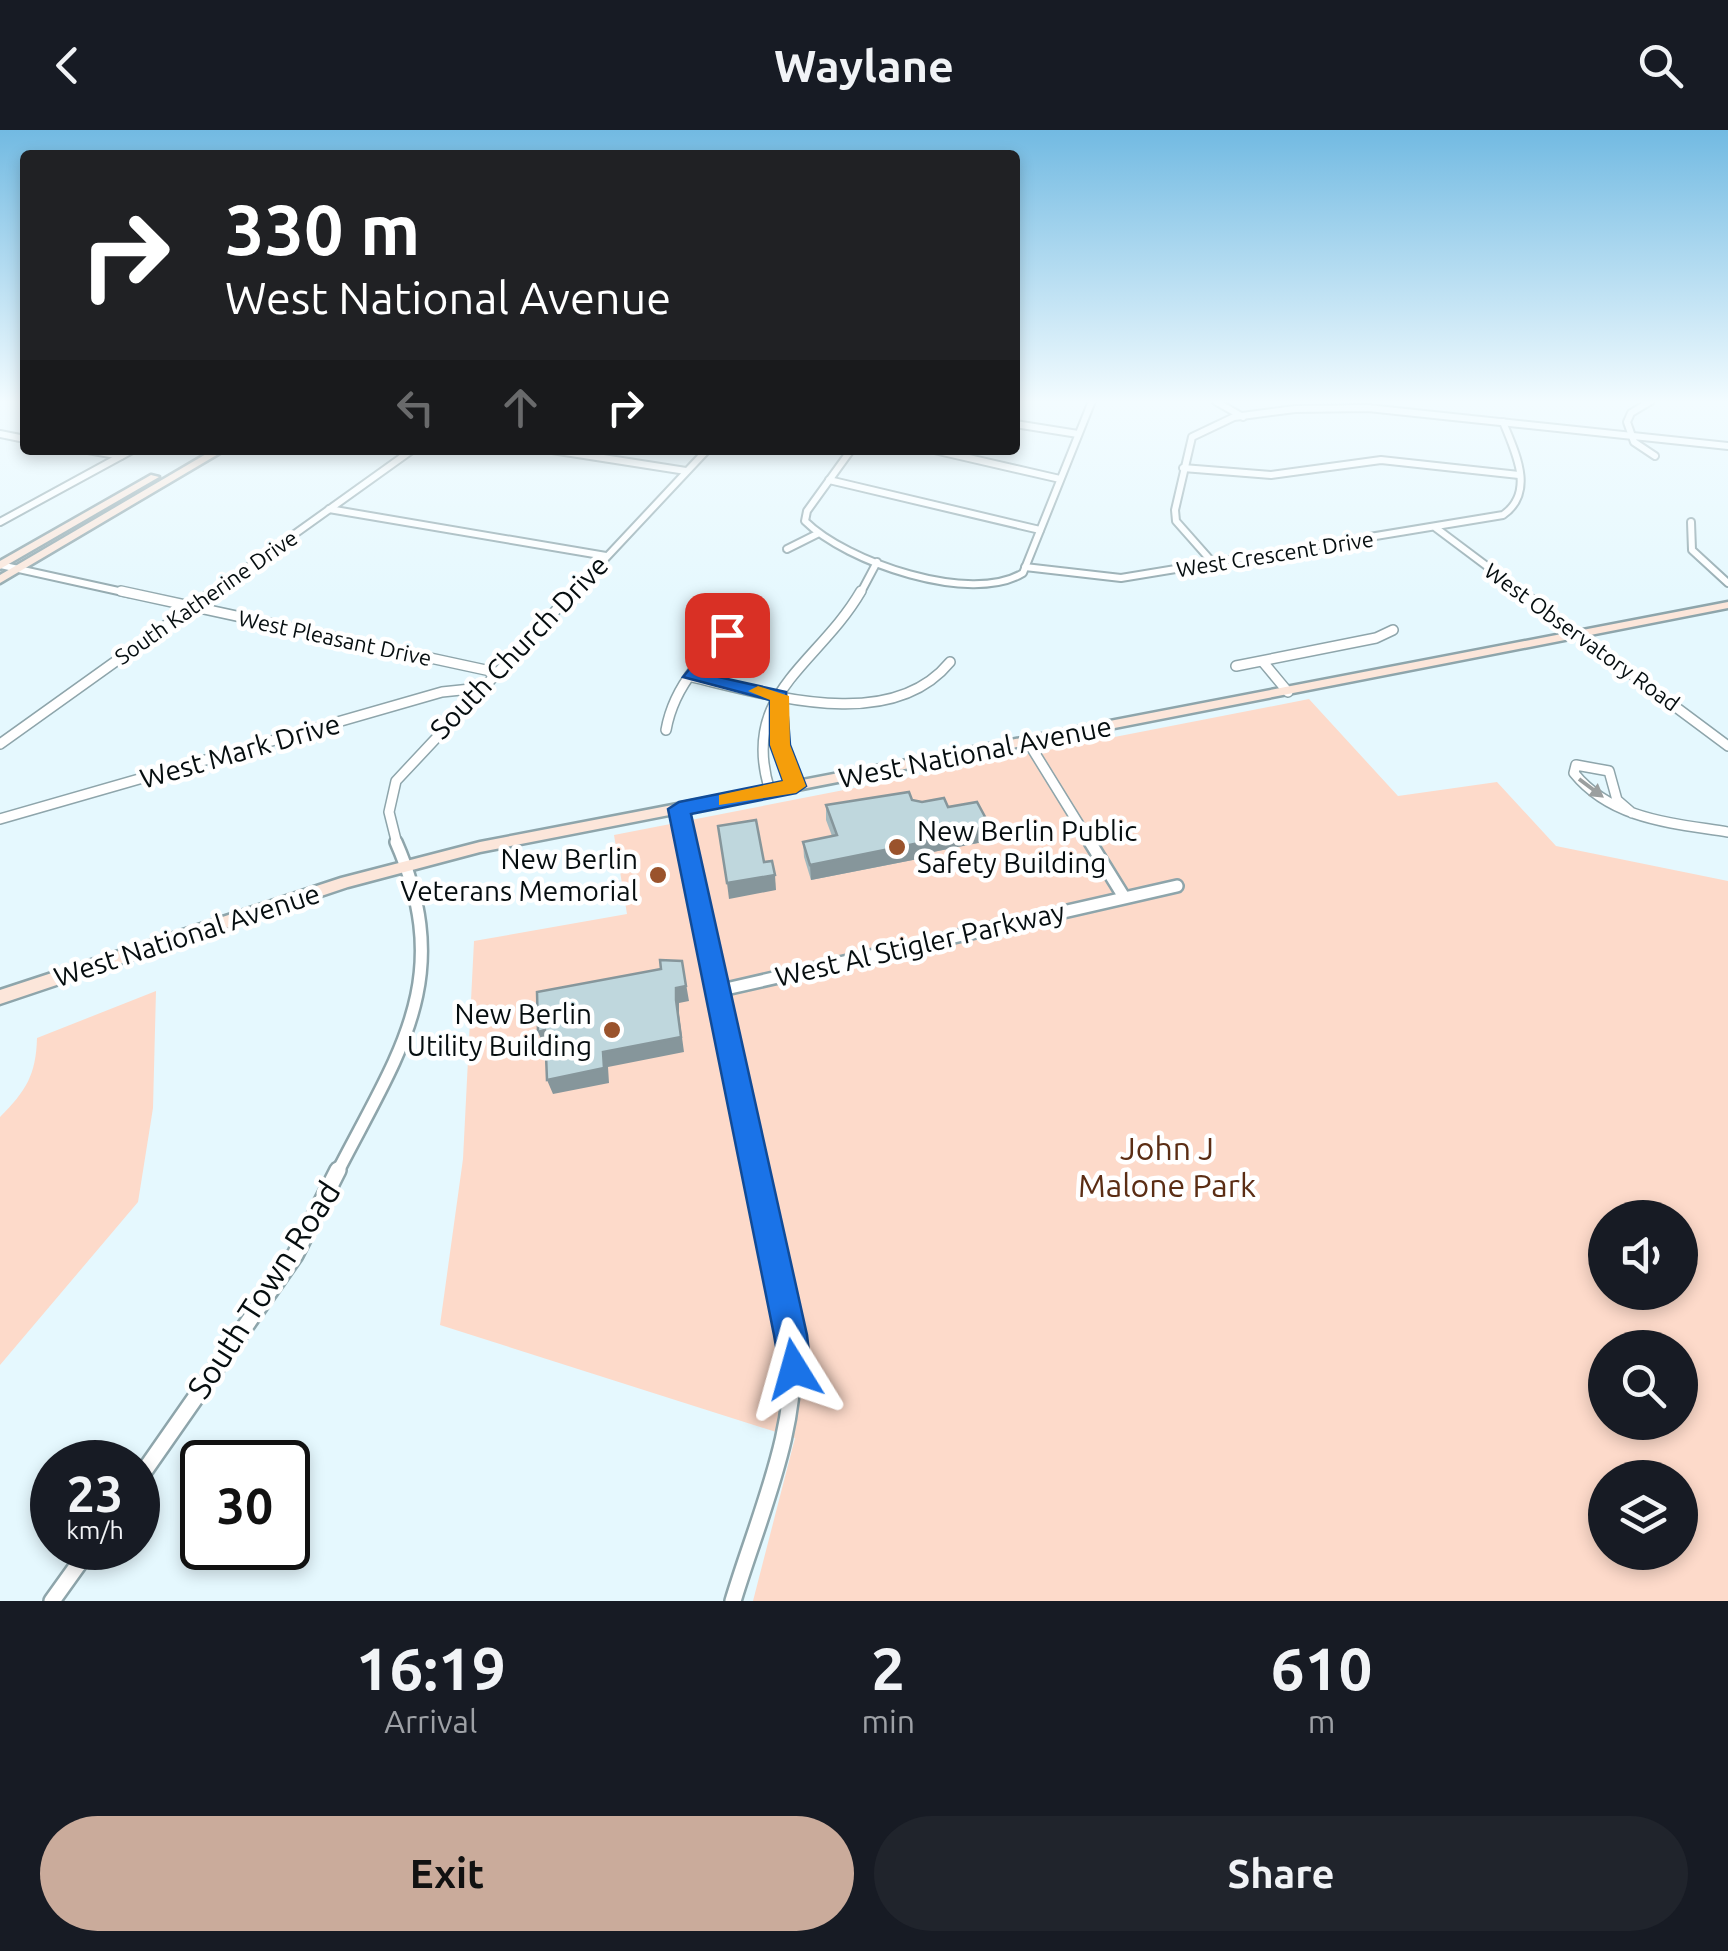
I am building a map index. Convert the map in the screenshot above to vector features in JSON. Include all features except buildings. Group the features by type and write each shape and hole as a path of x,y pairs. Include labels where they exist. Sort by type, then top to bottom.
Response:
{"main road":[{"path":"0,566 167,470"},
{"path":"0,580 187,470"},
{"name":"West National Avenue","path":"0,997 404,866 1728,605"}],"street":[{"path":"0,522 96,470"},
{"name":"South Katherine Drive","path":"0,744 384,470"},
{"path":"677,470 686,471"},
{"path":"837,470 805,516 818,534 877,562 992,585 1014,581 1025,568 1064,470"},
{"path":"1009,470 1060,479"},
{"path":"1183,470 1176,521 1214,564"},
{"path":"1207,470 1271,474 1305,470"},
{"path":"1470,470 1519,475 1517,470"},
{"name":"South Church Drive","path":"404,866 392,839 391,790 413,758 686,471"},
{"name":"West Crescent Drive","path":"1025,568 1104,580 1436,528 1503,515 1519,503 1523,492 1519,475"},
{"path":"829,480 1040,530"},
{"path":"329,509 606,556"},
{"path":"1691,522 1686,538 1690,549 1728,583"},
{"name":"West Observatory Road","path":"1436,528 1728,746"},
{"path":"787,549 818,534"},
{"path":"770,791 759,758 760,725 768,707 851,609 877,562"},
{"name":"West Pleasant Drive","path":"0,566 494,672"},
{"path":"666,730 670,707 692,677 722,639 744,624"},
{"path":"1236,666 1366,641 1393,630"},
{"path":"692,677 779,696 840,702 895,697 932,685 950,662"},
{"path":"1262,662 1288,692"},
{"name":"West Mark Drive","path":"0,819 442,692 480,688"},
{"path":"779,696 780,745 796,786"},
{"path":"1028,742 1124,898"},
{"path":"1632,814 1617,800 1609,770 1576,765 1577,779 1632,814 1678,827 1728,832"},
{"path":"679,809 791,1335 794,1369 784,1420 733,1601"},
{"name":"South Town Road","path":"160,1448 295,1255 411,1028 420,990 420,923 414,884 404,866"},
{"name":"West Al Stigler Parkway","path":"717,991 1177,886"},
{"path":"52,1601 74,1570"}],"green space":[{"name":"John J Malone Park","path":"1309,699 1398,796 1497,782 1556,846 1728,881 1728,1601 753,1601 795,1438 440,1325 463,1159 474,941 627,914 614,835"},
{"path":"156,991 153,1108 138,1202 0,1365 0,1117 28,1082 37,1038"}],"slow traffic":[{"path":"727,800 796,786 784,764 780,745 779,696 758,691"}],"place":[{"name":"New Berlin Public Safety Building","path":"897,847"},
{"name":"New Berlin Veterans Memorial","path":"658,875"},
{"name":"New Berlin Utility Building","path":"612,1030"}],"route":[{"path":"727,635 692,677 779,696 780,745 784,764 796,786 679,809 791,1335 794,1369"}]}
